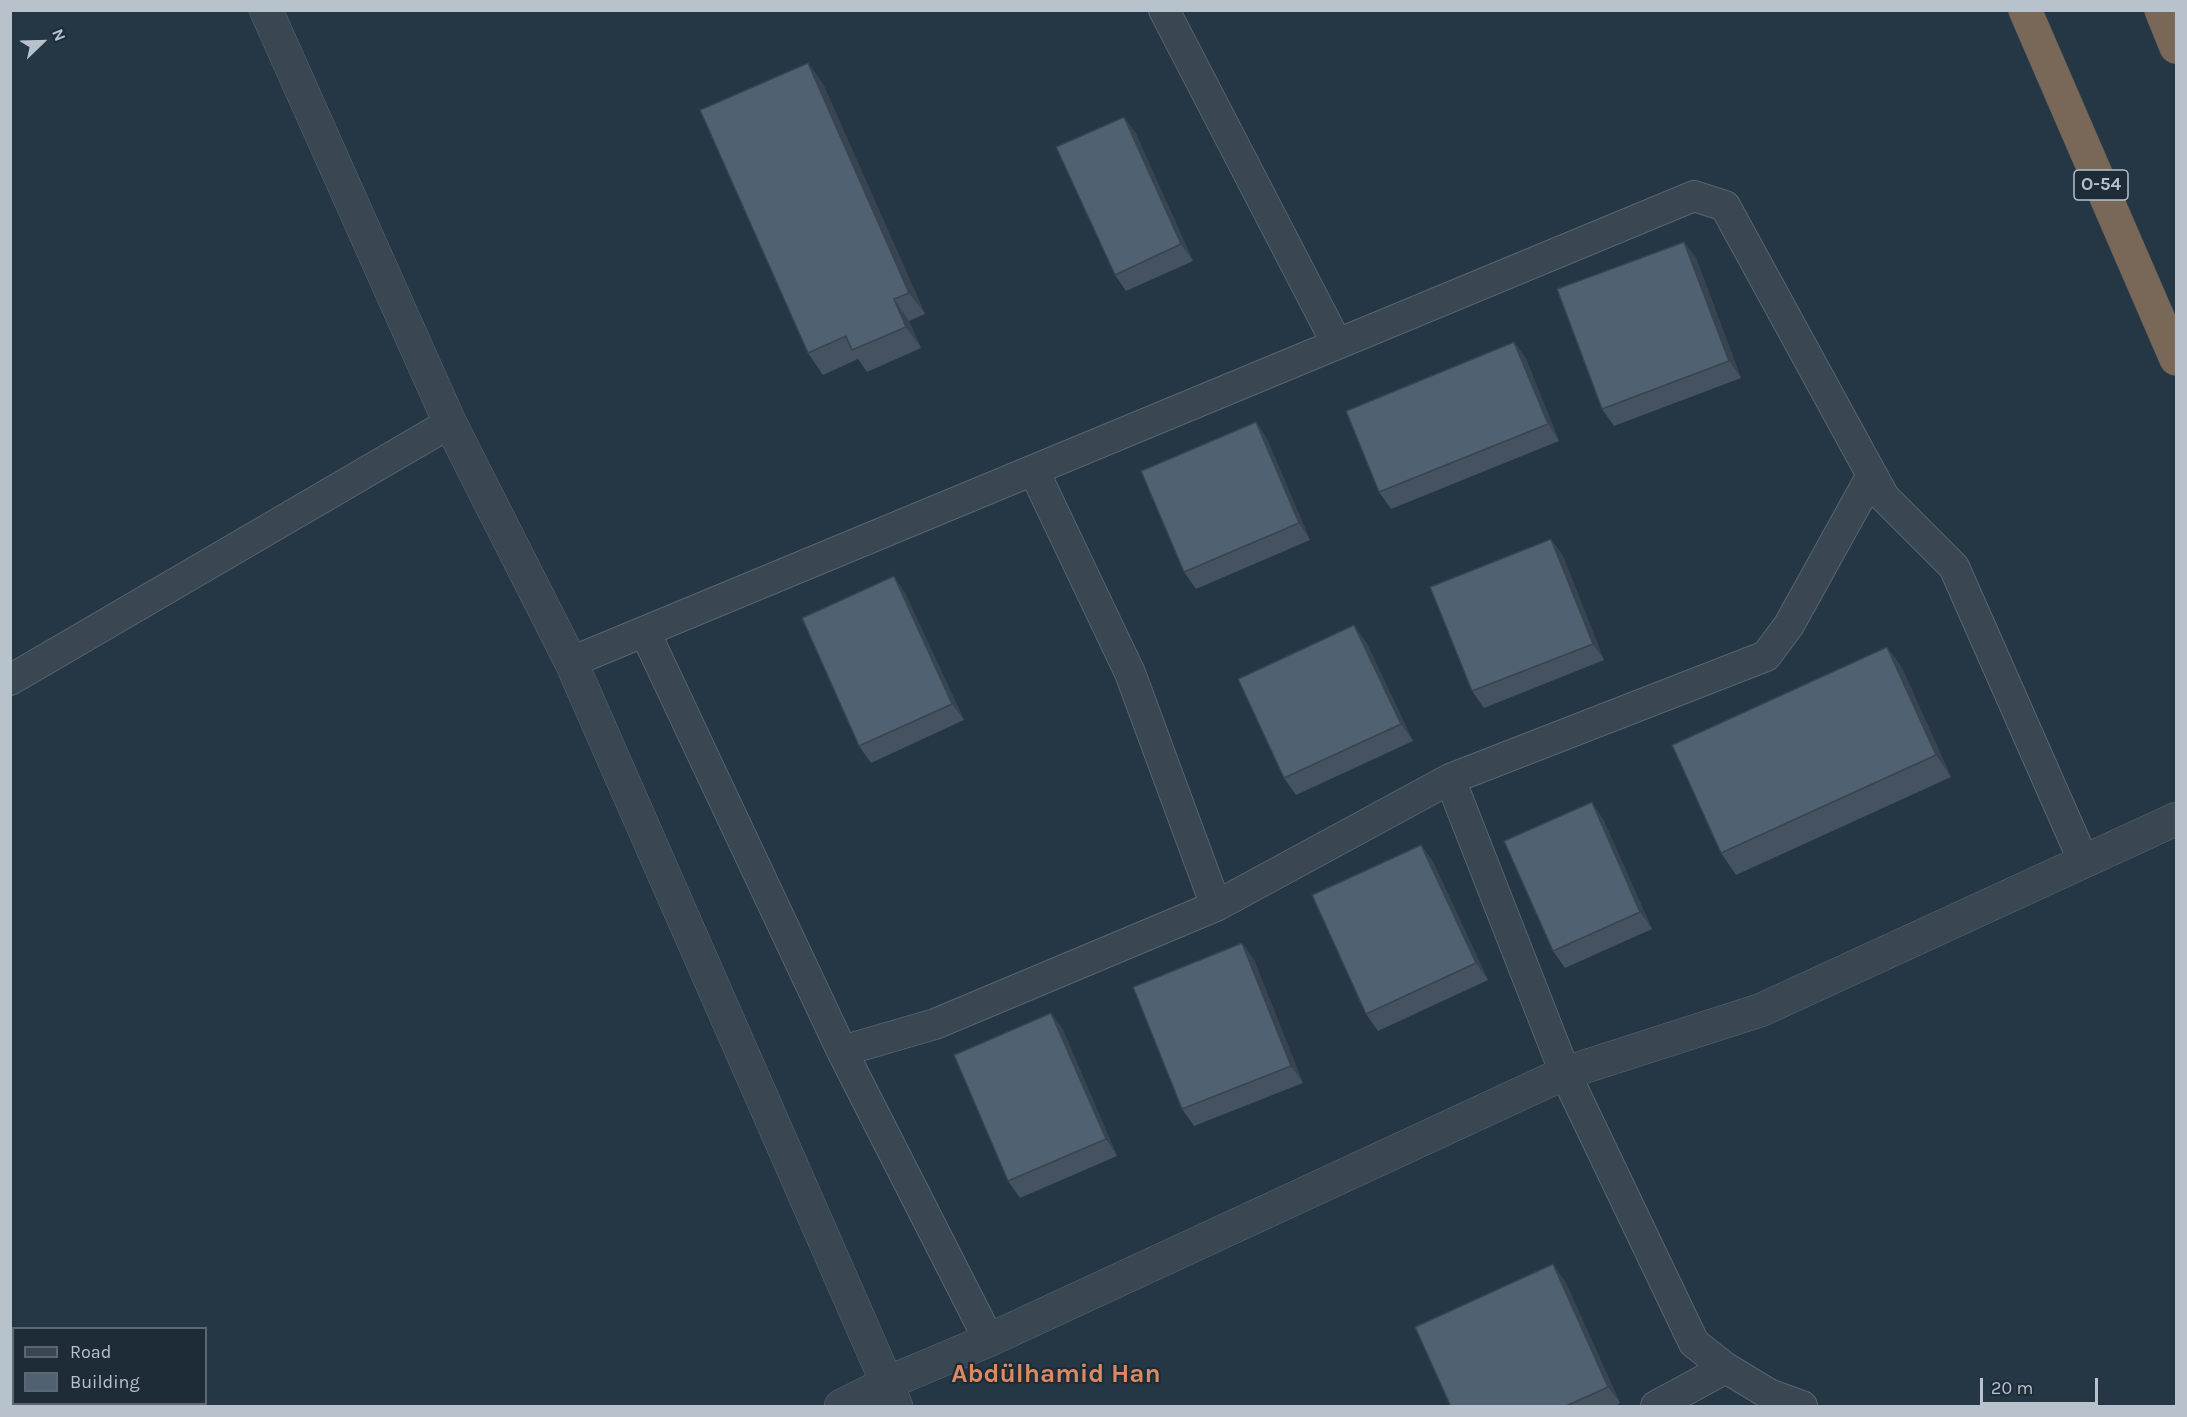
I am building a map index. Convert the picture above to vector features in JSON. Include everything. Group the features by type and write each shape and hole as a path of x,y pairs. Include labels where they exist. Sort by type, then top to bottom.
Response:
{"highway":[{"name":"O-54","path":"2025,10 2176,359"},
{"path":"2161,10 2176,47"}],"street":[{"path":"266,10 450,423 571,662 891,1395"},
{"path":"1164,10 1337,344"},
{"path":"571,662 1694,196 1725,206 1884,497 1954,567 2084,862"},
{"path":"10,680 450,423"},
{"path":"1034,471 1130,673 1216,906"},
{"path":"842,1051 934,1024 1216,906 1450,779 1766,656 1789,625 1872,476"},
{"path":"645,632 842,1051 989,1340"},
{"path":"1450,779 1565,1072 1694,1343 1726,1368 1769,1394 1802,1407"},
{"path":"841,1407 891,1395 989,1340 1565,1072 1761,1010 2176,819"},
{"path":"1656,1407 1726,1368"}],"building":[{"path":"808,63 909,293 894,299 906,327 852,350 846,336 808,353 700,110"},
{"path":"1124,117 1181,244 1115,275 1056,147"},
{"path":"1684,242 1729,361 1602,409 1557,289"},
{"path":"1514,342 1548,424 1379,492 1346,411"},
{"path":"1256,422 1299,523 1184,572 1141,471"},
{"path":"1551,539 1593,644 1472,691 1430,587"},
{"path":"894,576 952,704 859,746 802,618"},
{"path":"1354,625 1401,724 1284,778 1238,679"},
{"path":"1887,647 1936,755 1721,853 1672,745"},
{"path":"1592,802 1640,912 1553,951 1504,841"},
{"path":"1421,845 1476,963 1366,1014 1312,895"},
{"path":"1242,943 1291,1066 1182,1109 1133,987"},
{"path":"1051,1013 1106,1139 1008,1181 954,1055"},
{"path":"1553,1264 1608,1387 1564,1407 1451,1407 1415,1327"}],"district":[{"name":"Abdülhamid Han","path":"1056,1375"}]}
